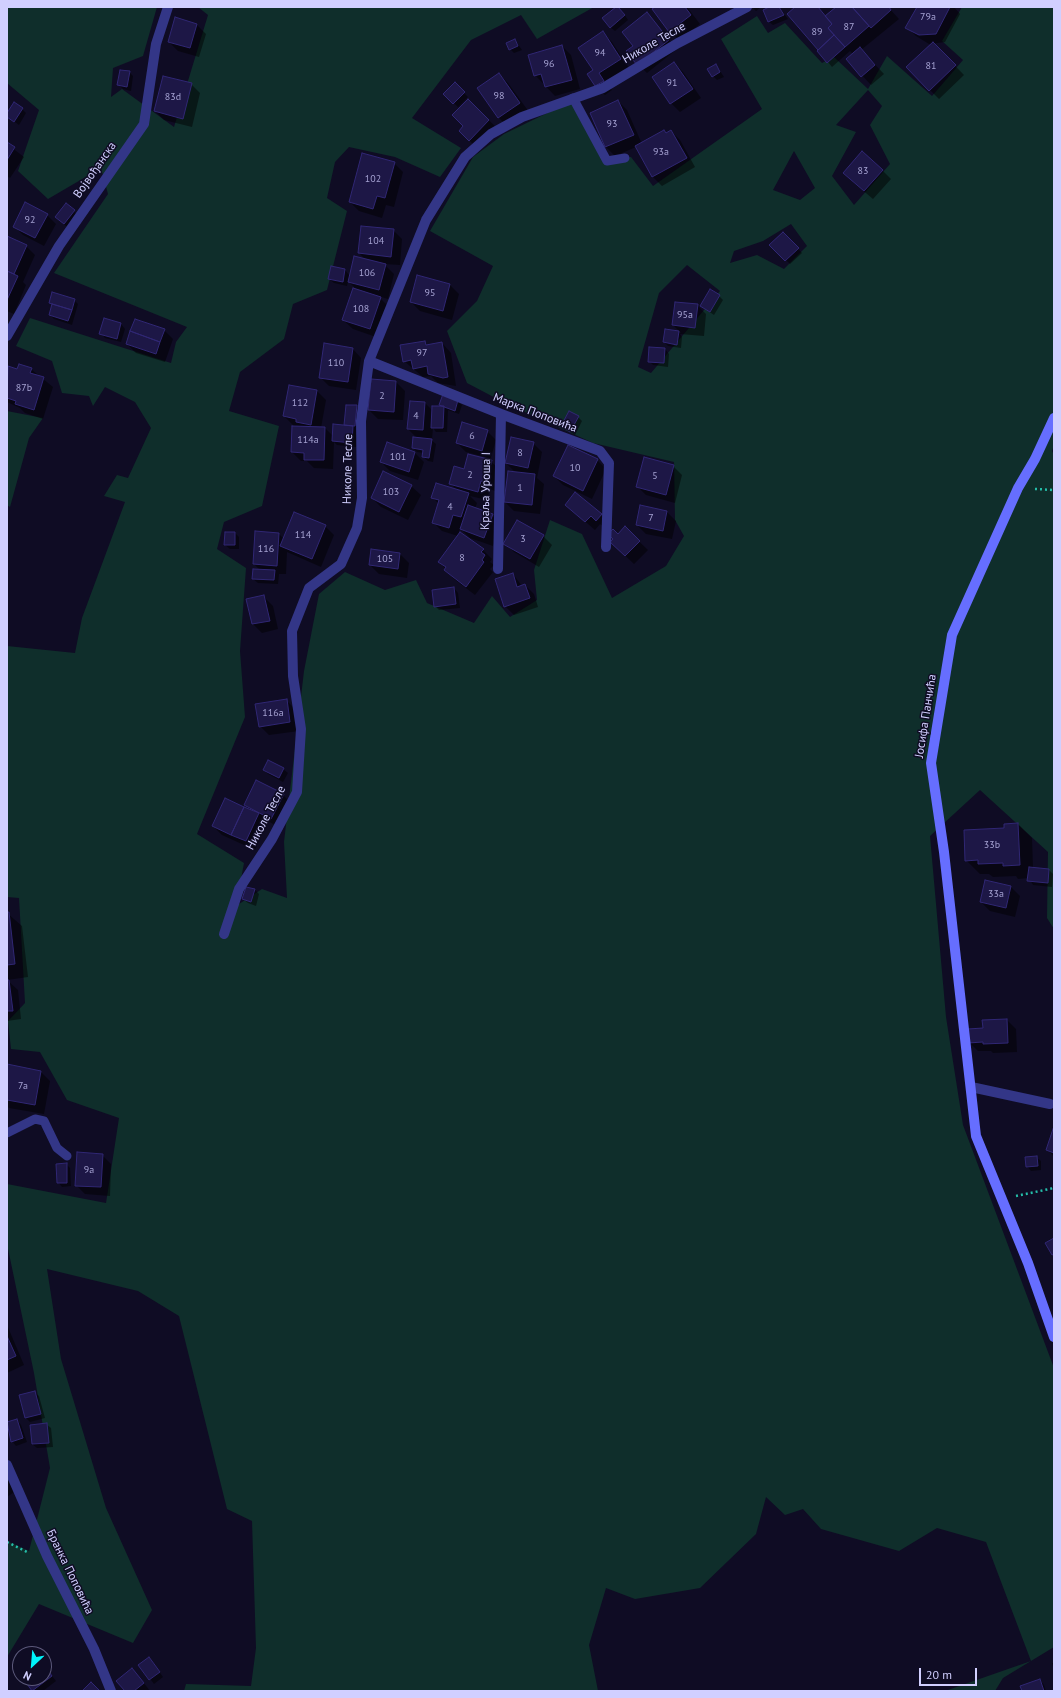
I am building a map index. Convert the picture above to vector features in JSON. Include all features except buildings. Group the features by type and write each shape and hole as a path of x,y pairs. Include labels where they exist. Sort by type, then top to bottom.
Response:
{"street":[{"name":"Војвођанска","path":"7,336 58,246 144,124 156,44 168,7"},
{"name":"Николе Тесле","path":"224,934 239,889 272,839 297,792 301,730 292,676 292,631 309,588 341,564 357,528 362,498 361,421 369,361 426,220 465,157 490,134 522,117 603,88 678,43 747,7"},
{"name":"Марка Поповића","path":"369,361 501,414 600,451 609,463 606,547"},
{"name":"Краља Уроша I","path":"498,569 501,414"},
{"name":"Јосифа Панчића","path":"1054,418 1035,459 1018,488 952,635 931,763 944,852 976,1136 1028,1263 1054,1337"},
{"path":"971,1087 1050,1104"},
{"name":"Бранка Поповића","path":"7,1465 47,1556 94,1649 111,1691"}],"lane":[{"path":"573,98 607,161 625,158"},
{"path":"7,1133 35,1119 44,1121 57,1148 67,1156"}],"path":[{"path":"1002,1199 1054,1188"}],"green space":[{"path":"7,7 157,7 143,56 113,68 111,97 122,89 174,127 208,15 198,7 594,7 537,39 521,15 471,40 412,118 461,148 440,177 395,157 349,147 335,162 327,198 347,211 327,290 293,304 284,339 240,372 229,411 279,426 262,506 224,522 217,549 246,568 240,651 245,717 197,834 244,863 236,906 262,889 287,898 284,842 304,671 319,594 345,572 385,590 416,580 427,603 474,623 492,596 510,617 537,600 534,570 550,520 582,534 612,598 666,566 684,536 675,520 674,462 593,443 505,403 467,383 447,331 477,301 493,266 430,231 473,157 504,134 572,101 607,161 631,157 653,186 762,109 721,39 757,16 768,33 785,23 822,63 834,57 868,89 887,56 932,96 963,60 942,41 962,7 1054,7 1054,445 1052,451 1054,455 1054,929 1047,918 1048,852 980,790 930,836 946,1017 963,1125 1054,1368 1054,1647 1031,1661 986,1542 937,1528 899,1551 821,1529 803,1509 785,1515 766,1497 756,1534 700,1588 635,1599 606,1588 589,1645 598,1691 184,1691 186,1684 251,1686 256,1648 252,1521 227,1509 179,1316 138,1291 47,1269 61,1359 106,1508 152,1610 133,1643 39,1604 14,1646 12,1646 7,1657 7,1541 29,1551 50,1468 34,1373 7,1244 7,1184 106,1203 119,1118 67,1100 40,1052 11,1049 8,1021 25,1003 19,898 7,897 7,646 75,653 82,618 125,502 104,496 117,475 128,478 151,428 135,402 105,387 93,406 89,396 62,393 52,361 16,346 30,318 171,363 176,342 187,327 54,273 108,194 101,168 48,199 18,171 39,110 7,83","holes":["868,90 882,106 870,125 890,164 854,205 832,176 856,132 836,125","794,151 815,188 800,200 773,190","791,224 807,246 784,269 757,255 730,263 734,251 763,241","687,265 720,291 651,373 638,367 659,293"]},
{"path":"7,411 43,418 29,438 10,507 7,505"},
{"path":"1031,1661 1003,1678 995,1691 945,1691"}]}
